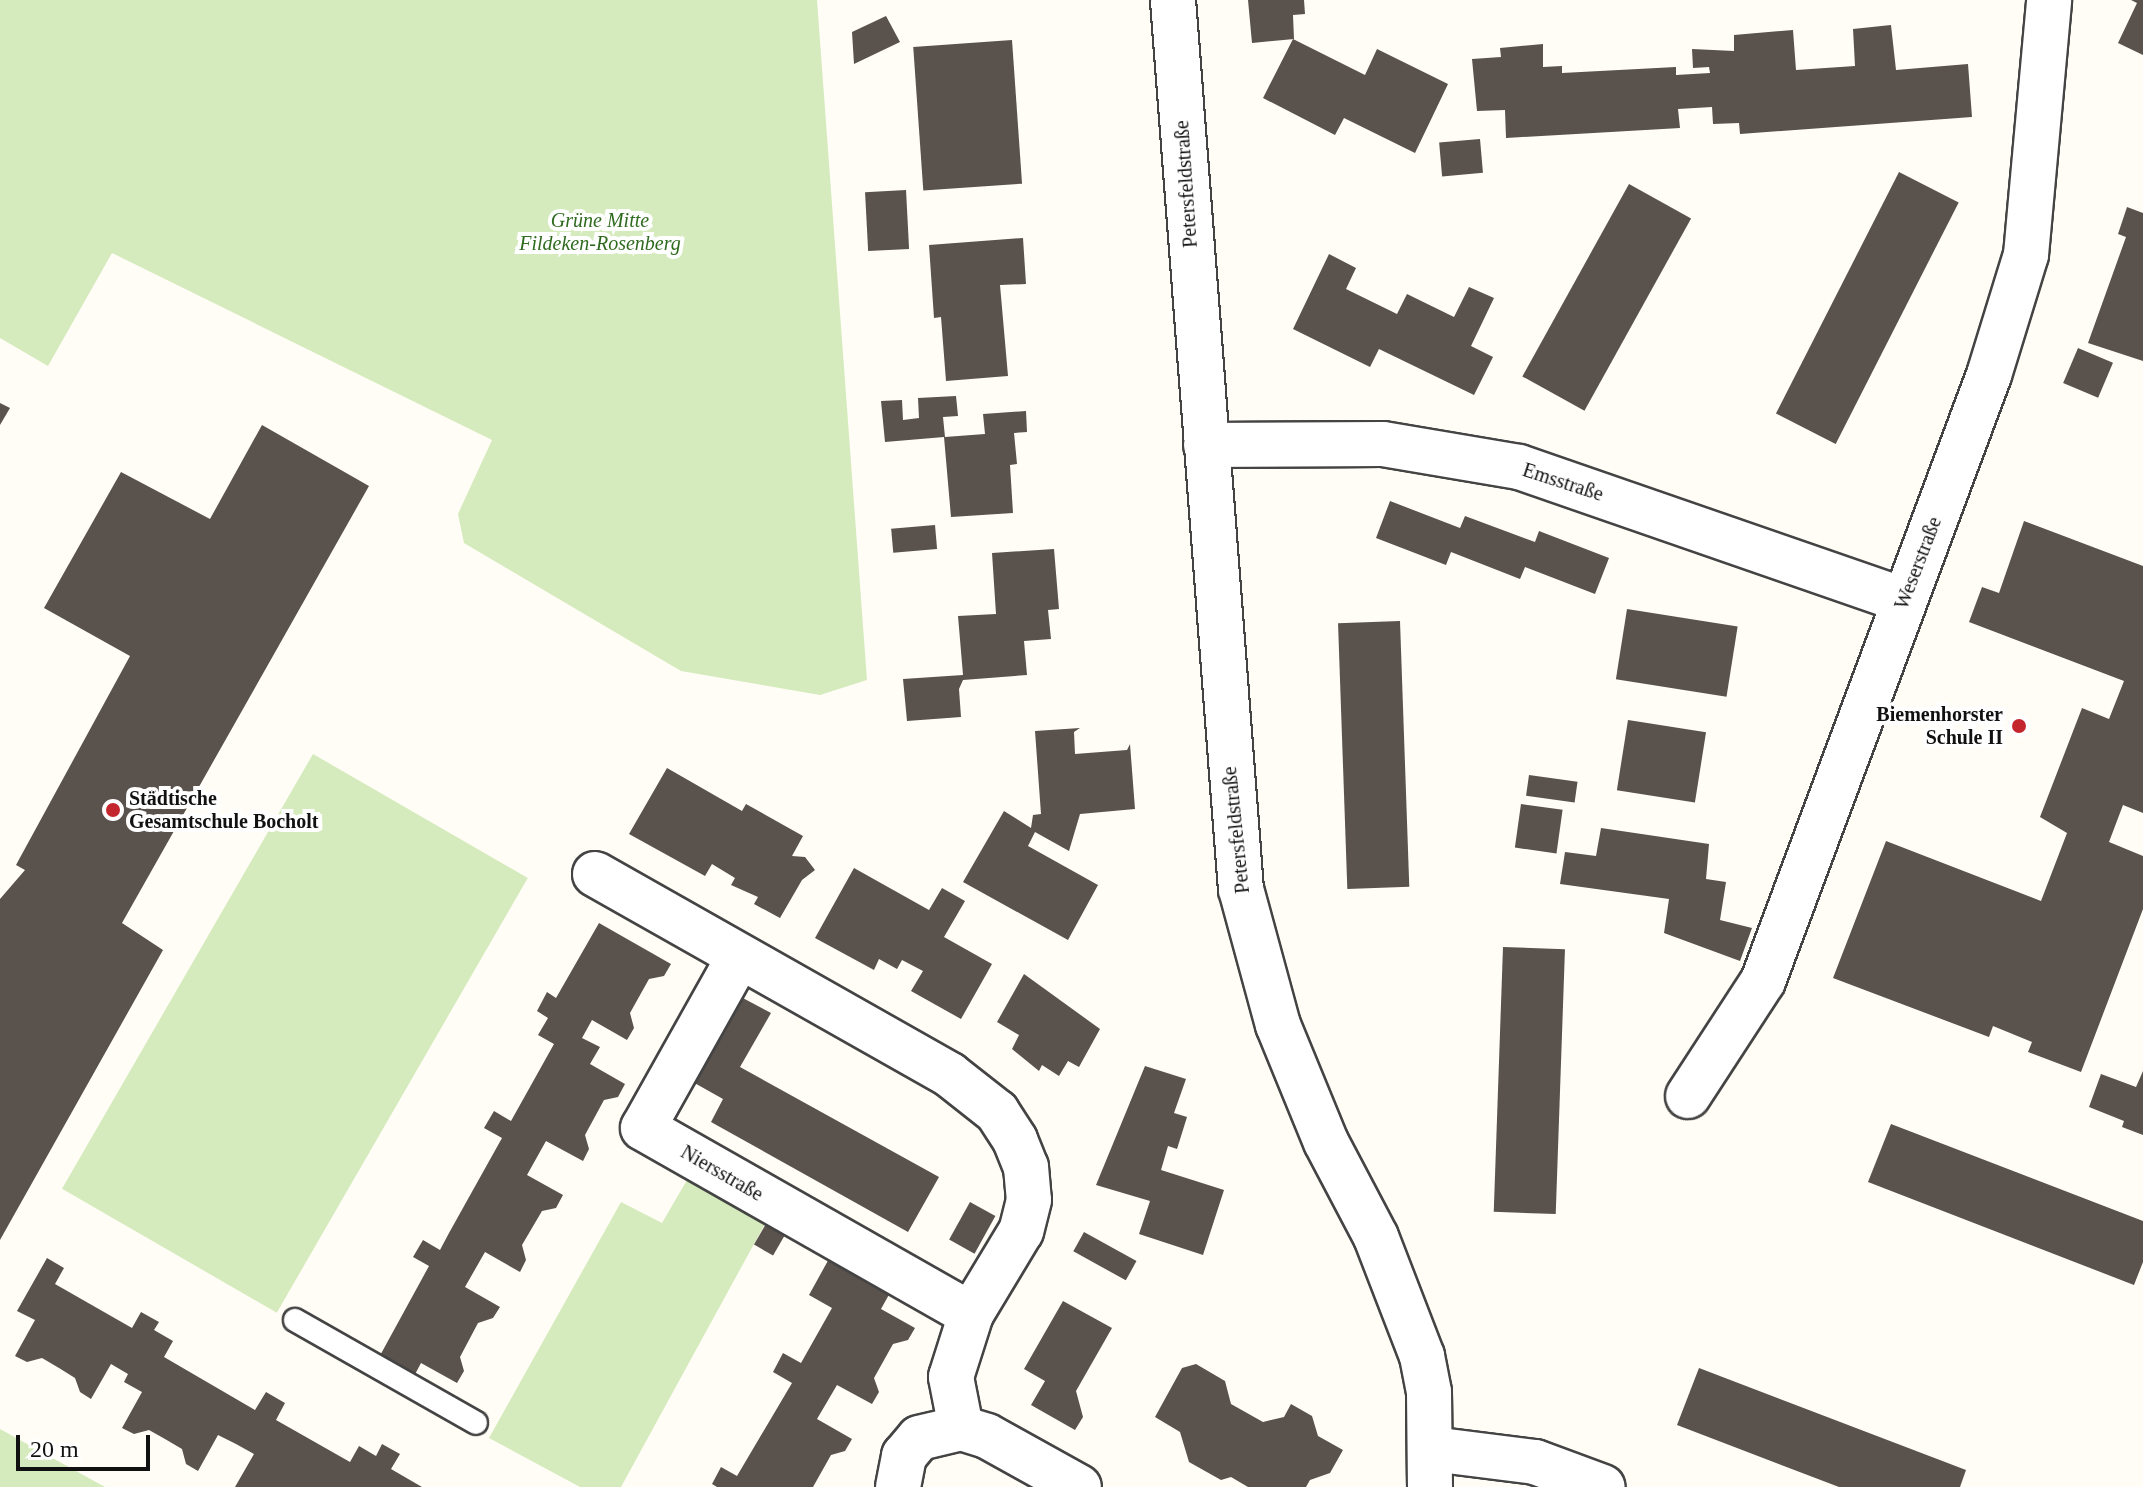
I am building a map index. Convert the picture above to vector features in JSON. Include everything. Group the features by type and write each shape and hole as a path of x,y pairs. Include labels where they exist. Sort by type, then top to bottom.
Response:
{"street":[{"name":"Petersfeldstraße","path":"1173,0 1241,889 1278,1025 1326,1142 1376,1237 1422,1356 1431,1468 1535,1462 1603,1487"},
{"name":"Weserstraße","path":"1688,1096 1763,981 1989,375 2026,255 2049,0"},
{"name":"Emsstraße","path":"1206,445 1383,444 1519,467 1904,600"},
{"path":"595,874 950,1075 997,1112 1015,1140 1026,1167 1029,1200 1021,1231 971,1314 951,1377 961,1428"},
{"name":"Niersstraße","path":"739,957 643,1128 971,1314"},
{"path":"898,1487 904,1456 919,1438 961,1428 987,1436 1079,1487"}],"lane":[{"path":"295,1320 476,1423"}],"green space":[{"name":"Grüne Mitte Fildeken-Rosenberg","path":"0,0 817,0 867,680 820,695 681,671 464,543 458,514 492,440 112,253 48,366 0,338"},
{"path":"313,754 528,878 277,1313 62,1189"},
{"path":"687,1180 766,1222 621,1487 580,1487 489,1438 621,1202 662,1223"},
{"path":"0,1429 105,1487 0,1487"}],"building":[{"path":"1248,0 1304,0 1305,14 1293,15 1294,39 1252,43"},
{"path":"2131,0 2143,0 2143,55 2118,43 2137,3"},
{"path":"886,16 900,42 854,64 852,32"},
{"path":"1891,25 1896,70 1968,64 1972,117 1740,134 1739,123 1713,124 1712,107 1678,109 1680,128 1506,138 1505,110 1477,111 1472,59 1501,57 1500,48 1543,44 1543,67 1562,66 1562,73 1676,67 1676,75 1710,73 1709,67 1693,68 1692,49 1734,51 1734,35 1793,30 1796,70 1855,66 1853,29"},
{"path":"1293,39 1365,75 1377,49 1448,84 1415,153 1344,118 1335,135 1263,98"},
{"path":"1012,40 1022,184 923,191 913,47"},
{"path":"1480,139 1483,173 1442,176 1439,143"},
{"path":"1899,172 1959,202 1836,444 1776,413"},
{"path":"1629,184 1691,218 1584,411 1522,376"},
{"path":"906,190 909,249 868,251 865,192"},
{"path":"2127,207 2143,213 2143,361 2088,343 2126,237 2118,234"},
{"path":"1023,238 1026,284 1000,285 1008,376 946,381 941,317 934,318 929,245"},
{"path":"1329,254 1356,268 1346,289 1397,314 1407,294 1454,317 1469,287 1494,298 1471,346 1493,357 1474,395 1379,349 1370,367 1293,329"},
{"path":"2078,348 2113,363 2098,398 2063,383"},
{"path":"956,396 958,416 943,417 945,437 985,434 983,414 1026,411 1027,432 1014,433 1017,464 1010,465 1013,513 951,517 944,437 885,442 881,401 902,400 903,420 919,418 918,398"},
{"path":"0,403 10,408 0,425"},
{"path":"262,425 369,486 122,923 163,950 0,1240 0,899 25,870 16,865 130,656 44,608 121,472 210,519"},
{"path":"1390,501 1460,528 1465,516 1535,542 1539,531 1609,558 1595,594 1525,567 1520,579 1451,552 1446,565 1376,538"},
{"path":"2024,521 2143,566 2143,813 2123,805 2109,842 2143,856 2143,909 2081,1072 2028,1052 2032,1042 1993,1026 1989,1037 1833,978 1886,841 2041,901 2067,833 2040,817 2082,708 2109,719 2124,681 1969,622 1982,587 1999,593"},
{"path":"935,525 937,549 893,553 891,529"},
{"path":"1054,549 1059,609 1048,610 1051,639 1024,641 1027,675 963,680 959,689 961,717 907,721 903,679 963,675 958,616 996,614 992,553"},
{"path":"1627,609 1738,627 1727,697 1616,679"},
{"path":"1400,621 1409,887 1347,889 1338,623"},
{"path":"1628,720 1706,732 1695,802 1617,790"},
{"path":"1080,728 1074,732 1075,754 1127,750 1130,744 1135,809 1080,814 1069,851 1035,832 1028,846 1098,885 1068,940 963,882 1004,811 1031,828 1033,815 1041,814 1035,731"},
{"path":"667,768 742,811 746,804 803,836 792,856 805,857 815,870 802,880 780,918 754,904 758,897 731,885 735,878 712,864 705,876 629,834"},
{"path":"1529,775 1578,782 1575,803 1526,796"},
{"path":"1521,804 1563,810 1556,853 1515,848"},
{"path":"1601,828 1709,844 1706,879 1726,882 1720,920 1752,928 1740,961 1664,933 1669,899 1560,884 1565,852 1596,856"},
{"path":"854,868 929,910 942,888 965,901 944,937 992,964 961,1019 911,991 923,971 902,960 897,969 879,959 874,970 815,938"},
{"path":"599,923 671,964 664,976 649,979 630,1013 634,1028 627,1040 592,1020 582,1038 600,1047 590,1064 625,1084 618,1097 604,1100 585,1135 589,1149 583,1161 546,1141 527,1175 563,1195 556,1208 542,1211 522,1245 526,1260 520,1272 485,1252 465,1287 500,1307 493,1318 478,1323 460,1357 464,1371 457,1383 421,1363 412,1380 377,1361 429,1266 413,1257 423,1240 440,1250 502,1138 484,1128 494,1111 511,1121 554,1044 538,1035 548,1018 537,1011 547,992 556,998"},
{"path":"1503,947 1565,949 1556,1214 1494,1212"},
{"path":"1024,974 1100,1029 1079,1067 1068,1061 1059,1076 1042,1065 1039,1071 1012,1049 1019,1035 997,1022"},
{"path":"739,996 771,1013 740,1067 939,1177 908,1232 711,1122 723,1099 691,1081"},
{"path":"1145,1066 1186,1079 1174,1113 1187,1117 1177,1149 1168,1146 1161,1170 1224,1190 1203,1255 1139,1234 1150,1201 1096,1185"},
{"path":"2143,1071 2143,1135 2122,1127 2124,1121 2089,1107 2101,1074 2136,1087"},
{"path":"1891,1124 2143,1221 2143,1262 2134,1285 1868,1182"},
{"path":"970,1202 995,1216 975,1254 949,1240"},
{"path":"767,1222 786,1233 773,1256 754,1245"},
{"path":"1084,1232 1136,1261 1126,1280 1073,1251"},
{"path":"830,1257 891,1291 881,1309 915,1328 908,1340 893,1344 874,1378 879,1392 872,1404 837,1385 817,1419 852,1439 845,1451 831,1455 813,1487 717,1487 712,1484 721,1467 737,1476 792,1383 773,1372 783,1353 801,1363 832,1308 809,1295"},
{"path":"47,1258 64,1268 55,1284 132,1328 141,1312 159,1322 154,1330 173,1341 164,1357 255,1410 266,1392 285,1403 276,1420 350,1462 359,1446 376,1456 382,1444 400,1454 391,1469 422,1487 235,1487 254,1454 236,1444 218,1435 198,1471 186,1464 182,1449 165,1439 149,1430 134,1434 122,1428 142,1392 124,1382 128,1374 111,1364 91,1399 80,1392 75,1378 42,1358 27,1362 15,1356 35,1320 17,1311"},
{"path":"1063,1301 1112,1328 1076,1391 1083,1417 1075,1430 1031,1405 1045,1381 1024,1369"},
{"path":"1196,1364 1225,1381 1231,1404 1263,1422 1284,1417 1291,1404 1312,1416 1318,1436 1343,1450 1330,1473 1310,1480 1306,1487 1248,1487 1231,1477 1221,1480 1189,1462 1180,1432 1155,1417 1182,1368"},
{"path":"1699,1368 1966,1470 1960,1487 1839,1487 1677,1425"}],"place":[{"name":"Biemenhorster Schule II","path":"2019,726"},
{"name":"Städtische Gesamtschule Bocholt","path":"113,810"}]}
